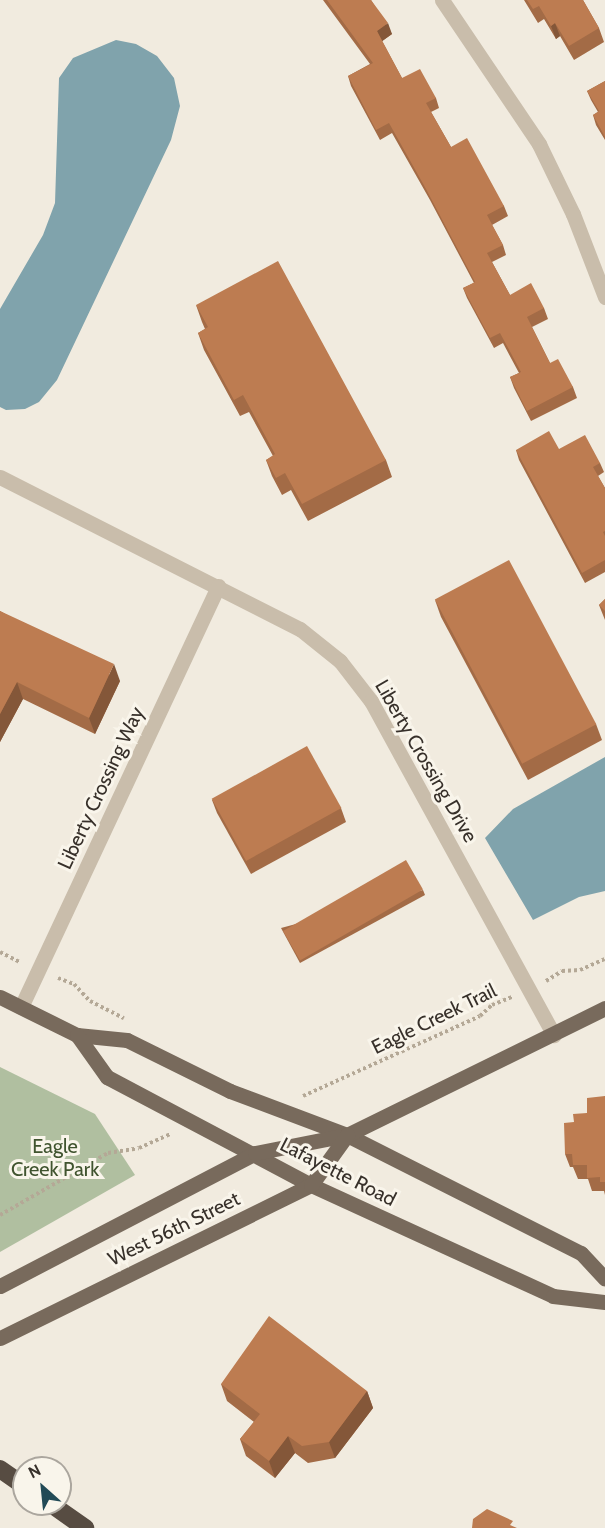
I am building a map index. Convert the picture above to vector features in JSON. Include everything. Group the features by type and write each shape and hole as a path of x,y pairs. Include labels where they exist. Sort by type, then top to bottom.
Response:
{"highway":[{"path":"68,1516 85,1528"}],"main road":[{"name":"Lafayette Road","path":"0,997 77,1035 128,1040 230,1091 347,1135 581,1253 605,1279"},
{"name":"West 56th Street","path":"0,1286 255,1153 347,1135 605,1008"},
{"name":"Lafayette Road","path":"77,1035 107,1077 255,1153 311,1185 553,1296 605,1302"},
{"name":"West 56th Street","path":"0,1338 311,1185 347,1135"}],"street":[{"path":"442,0 539,144 573,214 605,297"},
{"name":"Liberty Crossing Drive","path":"0,477 300,629 331,652 364,691 554,1035"},
{"name":"Liberty Crossing Way","path":"21,1008 218,586"}],"path":[{"name":"Eagle Creek Trail","path":"298,1097 480,1016 492,1005 530,991 562,971 580,970 605,959"},
{"path":"0,1215 108,1152 139,1148"}],"green space":[{"name":"Eagle Creek Park","path":"0,1067 95,1114 135,1175 0,1252"}],"water":[{"path":"116,40 136,44 157,56 174,78 180,106 171,140 57,380 39,402 25,409 6,410 0,407 0,309 43,235 55,203 59,78 73,58"},
{"path":"605,757 605,891 579,897 533,920 485,838 513,809"}],"building":[{"path":"327,0 371,0 388,23 377,31 402,78 420,69 436,98 426,103 451,147 467,138 504,206 487,215 503,245 487,253 510,295 531,283 544,308 527,317 550,363 558,359 573,387 527,411 510,377 521,372 500,333 490,338 463,288 475,282 426,189 389,123 376,130 348,76 373,63"},
{"path":"527,0 583,0 599,28 569,46 555,23 551,26 539,6 533,9"},
{"path":"605,81 605,137 593,115 599,111 587,91"},
{"path":"278,261 386,460 302,504 285,473 276,478 266,460 275,454 243,395 234,400 198,333 208,327 196,305"},
{"path":"549,431 559,449 585,435 600,463 593,467 605,488 605,531 603,532 605,560 582,573 516,450"},
{"path":"509,560 596,724 522,764 435,599"},
{"path":"605,599 605,611 599,605"},
{"path":"0,611 114,664 89,718 17,682 0,714"},
{"path":"307,746 341,808 246,861 212,799"},
{"path":"406,860 423,889 300,960 283,931"},
{"path":"605,1096 605,1182 600,1182 600,1177 587,1178 587,1165 573,1165 572,1154 565,1154 564,1123 574,1122 573,1114 587,1113 587,1098"},
{"path":"269,1316 367,1391 329,1442 302,1446 288,1436 269,1461 240,1439 260,1414 221,1384"},
{"path":"487,1509 513,1521 510,1525 517,1528 472,1528 473,1519"}]}
